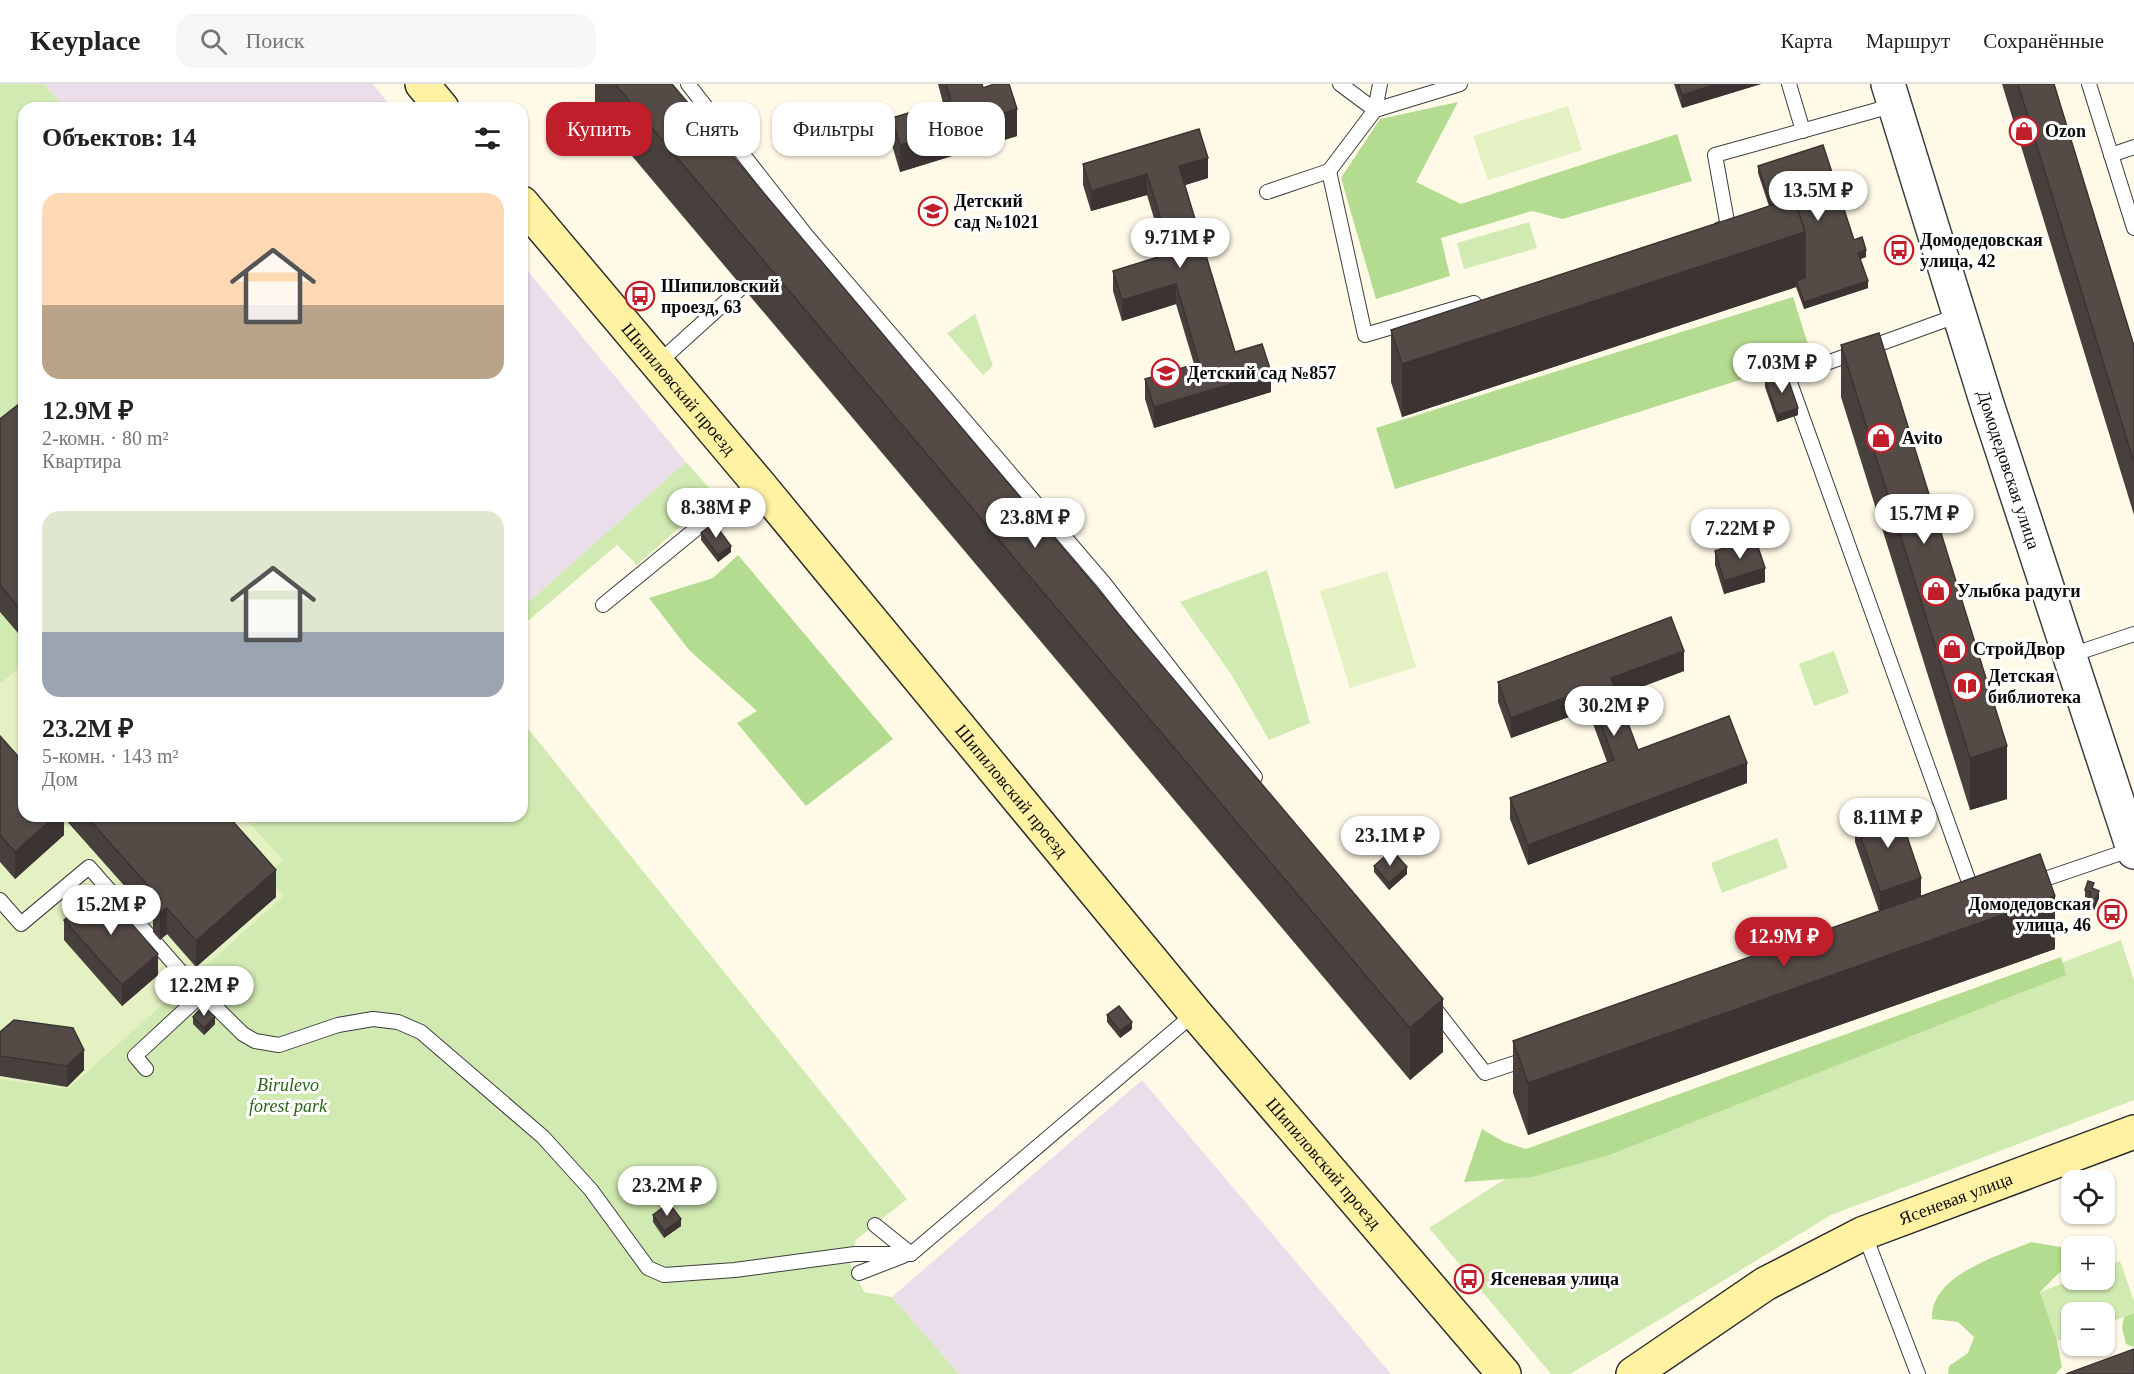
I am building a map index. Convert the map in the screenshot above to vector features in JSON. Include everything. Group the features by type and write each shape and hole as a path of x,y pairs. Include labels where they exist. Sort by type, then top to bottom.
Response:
{"main road":[{"path":"422,84 437,102"},
{"name":"Шипиловский проезд","path":"528,210 758,483 1195,1013 1504,1374"},
{"name":"Ясеневая улица","path":"1633,1374 1765,1284 1864,1233 2134,1132"}],"street":[{"name":"Домодедовская улица","path":"1891,95 2068,656 2134,850"}],"lane":[{"path":"688,84 802,238 1104,583 1266,790"},
{"path":"1340,84 1375,110"},
{"path":"1267,192 1329,171 1375,110 1380,84"},
{"path":"1375,110 1460,84"},
{"path":"1789,84 1803,131"},
{"path":"2089,84 2134,228"},
{"path":"1706,234 1728,227 1715,156 1803,131 1891,95"},
{"path":"2111,155 2134,147"},
{"path":"1329,171 1365,335 1490,298"},
{"path":"657,364 742,287"},
{"path":"1960,314 1788,377 1976,904"},
{"path":"603,605 708,519 758,483"},
{"path":"2068,656 2134,634"},
{"path":"2017,889 2134,850"},
{"path":"0,900 21,924 89,867 202,994 243,1034 255,1041 279,1045 338,1025 373,1019 398,1022 421,1032 543,1137 591,1190 648,1268 664,1275 735,1270 855,1254 911,1254"},
{"path":"146,1069 135,1056 202,994"},
{"path":"1427,998 1485,1073 1546,1052"},
{"path":"859,1273 911,1254 1195,1013"},
{"path":"875,1225 911,1254"},
{"path":"1864,1233 1918,1374"}],"shaded area":[{"path":"44,84 373,84 387,102 60,102"},
{"path":"528,271 686,462 528,603"},
{"path":"1142,1080 1391,1374 959,1374 892,1297"}],"green space":[{"name":"Birulevo forest park","path":"0,84 44,84 60,102 18,102 18,822 528,822 528,728 907,1199 856,1240 849,1262 864,1292 892,1297 959,1374 0,1374"},
{"path":"1458,102 1416,182 1461,204 1677,134 1692,181 1562,219 1532,211 1441,238 1450,276 1376,299 1341,178 1380,119"},
{"path":"1568,106 1582,150 1488,180 1473,136"},
{"path":"1529,222 1537,248 1464,269 1457,243"},
{"path":"1793,297 1812,357 1395,489 1376,428"},
{"path":"975,314 993,366 983,375 947,333"},
{"path":"686,462 711,490 694,502 699,510 637,565 617,545 528,621 528,603"},
{"path":"738,555 893,739 806,806 737,723 757,711 689,650 649,598 713,578"},
{"path":"1267,570 1310,723 1269,740 1231,674 1180,602"},
{"path":"1387,571 1416,667 1350,688 1320,591"},
{"path":"1834,651 1849,693 1814,706 1799,664"},
{"path":"18,670 18,822 248,822 283,860 265,876 284,896 68,1089 0,1079 0,683"},
{"path":"1777,838 1788,868 1722,893 1711,863"},
{"path":"2121,940 2134,981 2134,1100 1831,1215 1570,1374 1551,1374 1429,1228 1516,1172"},
{"path":"2061,957 2066,975 1609,1155 1532,1177 1464,1182 1482,1129 1504,1142 1526,1149"},
{"path":"2031,1242 2061,1247 2061,1271 2040,1292 2057,1341 2062,1367 2056,1374 1948,1374 1949,1366 1968,1353 1974,1337 1958,1322 1932,1319 1934,1304 1942,1290 1954,1279 1985,1261"},
{"path":"2120,1261 2134,1301 2134,1313 2115,1320 2115,1302 2061,1302 2061,1340 2057,1341 2040,1292 2061,1284 2061,1290 2115,1290 2115,1263"},
{"path":"2134,1313 2134,1347 2126,1344 2122,1328 2124,1317"}],"building":[{"path":"615,84 672,84 687,102 664,102 664,142 652,128 652,102 630,102"},
{"path":"946,84 982,84 983,88 994,84 1009,84 1017,109 1005,113 1005,102 944,102 951,100"},
{"path":"1678,84 1717,84 1682,95"},
{"path":"2018,84 2054,84 2134,346 2134,463"},
{"path":"907,113 907,143 900,145 895,128 895,117"},
{"path":"1199,129 1208,158 1179,166 1235,352 1262,344 1271,372 1154,407 1145,379 1199,363 1176,284 1122,300 1113,271 1171,253 1147,174 1091,191 1083,164"},
{"path":"1823,145 1854,240 1862,237 1866,250 1858,253 1868,281 1804,302 1796,281 1805,278 1805,232 1794,198 1771,205 1758,166"},
{"path":"676,156 733,156 1443,999 1410,1028"},
{"path":"1794,198 1805,232 1402,364 1391,330"},
{"path":"1879,333 2007,746 1970,758 1841,345"},
{"path":"1786,373 1798,408 1777,415 1765,380"},
{"path":"18,405 18,607 0,585 0,419"},
{"path":"714,523 731,546 718,555 701,533"},
{"path":"1755,538 1765,568 1724,581 1715,551"},
{"path":"1671,617 1684,651 1611,678 1638,750 1729,716 1747,763 1528,845 1510,798 1614,760 1588,689 1511,718 1498,682"},
{"path":"0,736 18,756 18,822 48,822 15,852 0,835"},
{"path":"1897,807 1921,878 1880,892 1855,821"},
{"path":"91,822 233,822 276,870 196,941 167,908 160,913 153,905 160,899"},
{"path":"1392,850 1407,867 1389,883 1374,866"},
{"path":"2040,854 2055,896 1528,1083 1513,1041"},
{"path":"2088,881 2094,883 2092,888 2099,891 2094,903 2088,901 2091,892 2085,890"},
{"path":"100,889 106,896 109,893 126,912 123,914 158,954 122,985 64,920"},
{"path":"203,1006 215,1017 204,1028 193,1017"},
{"path":"1119,1006 1132,1022 1120,1031 1107,1015"},
{"path":"14,1020 73,1028 84,1050 67,1066 0,1056 0,1032"},
{"path":"669,1203 681,1219 664,1231 653,1215"},
{"path":"2134,1349 2134,1374 2066,1374 2115,1356"}],"place":[{"name":"Ozon","path":"2024,131"},
{"name":"Детский сад №1021","path":"933,211"},
{"name":"Домодедовская улица, 42","path":"1899,250"},
{"name":"Шипиловский проезд, 63","path":"640,296"},
{"name":"Детский сад №857","path":"1166,373"},
{"name":"Avito","path":"1881,438"},
{"name":"Улыбка радуги","path":"1936,591"},
{"name":"СтройДвор","path":"1952,649"},
{"name":"Детская библиотека","path":"1967,686"},
{"name":"Домодедовская улица, 46","path":"2112,914"},
{"name":"Ясеневая улица","path":"1469,1279"}]}
